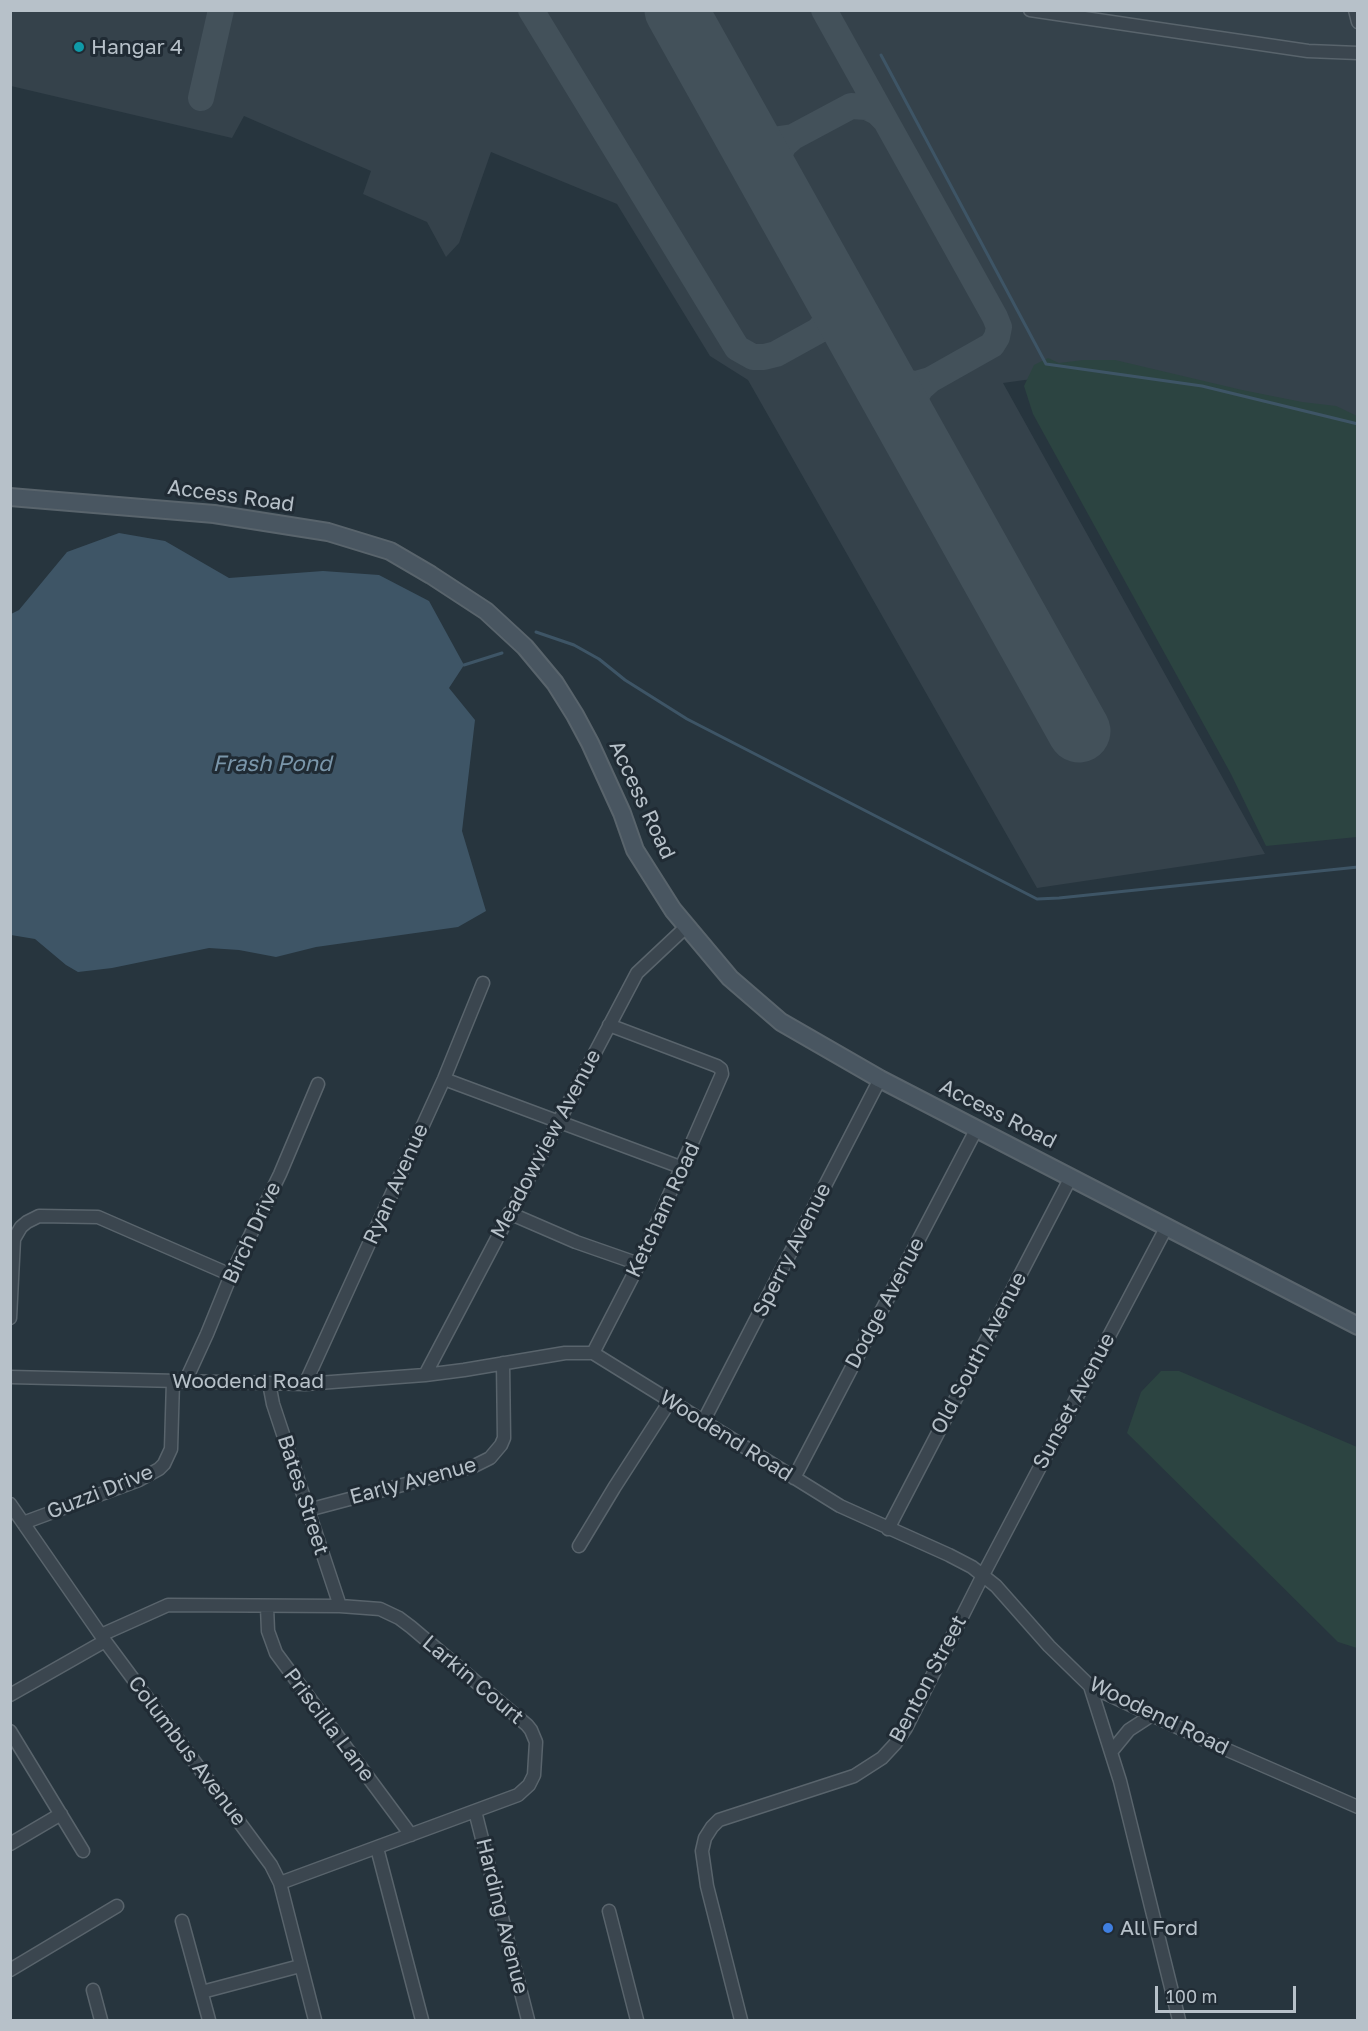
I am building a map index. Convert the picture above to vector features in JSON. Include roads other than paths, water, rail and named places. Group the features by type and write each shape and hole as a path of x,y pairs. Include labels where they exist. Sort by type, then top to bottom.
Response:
{"main road":[{"name":"Access Road","path":"10,497 214,514 328,532 390,551 431,575 486,611 525,647 560,691 590,743 622,813 635,850 686,927 730,978 781,1022 880,1079 1358,1326"}],"street":[{"path":"1030,10 1308,51 1358,54"},
{"path":"1355,10 1358,22"},
{"name":"Meadowview Avenue","path":"425,1375 637,973 686,927"},
{"name":"Ryan Avenue","path":"305,1383 444,1079 483,982"},
{"name":"Ketcham Road","path":"592,1353 639,1264 722,1078 721,1069 717,1066 609,1025"},
{"path":"444,1079 683,1168"},
{"name":"Sperry Avenue","path":"703,1422 880,1079"},
{"name":"Birch Drive","path":"179,1381 207,1334 231,1275 280,1174 318,1084"},
{"name":"Dodge Avenue","path":"794,1478 977,1128"},
{"name":"Old South Avenue","path":"888,1529 1071,1177"},
{"path":"509,1213 576,1242 639,1264"},
{"path":"10,1318 14,1239 27,1221 39,1216 98,1216 231,1275"},
{"name":"Sunset Avenue","path":"982,1575 1166,1228"},
{"name":"Woodend Road","path":"10,1377 305,1383 425,1375 565,1353 592,1353 840,1506 972,1567 996,1586 1049,1646 1090,1686 1358,1807"},
{"name":"Early Avenue","path":"308,1510 474,1466 490,1458 504,1438 503,1363"},
{"name":"Guzzi Drive","path":"23,1523 139,1480 165,1464 171,1449 179,1381"},
{"name":"Bates Street","path":"268,1383 340,1606"},
{"path":"579,1546 670,1401"},
{"name":"Columbus Avenue","path":"10,1504 103,1638 261,1850 280,1883 315,2020"},
{"name":"Benton Street","path":"741,2020 707,1886 702,1851 705,1838 712,1827 728,1816 828,1786 854,1776 882,1758 906,1728 982,1575"},
{"name":"Larkin Court","path":"10,1695 103,1638 168,1605 340,1606 380,1610 399,1618 531,1730 537,1750 534,1775 529,1785 511,1799 280,1883"},
{"name":"Priscilla Lane","path":"267,1607 268,1631 276,1653 411,1834"},
{"path":"1090,1686 1120,1781 1179,2020"},
{"path":"1111,1752 1129,1730 1152,1715"},
{"path":"10,1731 83,1851"},
{"name":"Harding Avenue","path":"475,1811 528,2020"},
{"path":"10,1844 61,1814"},
{"path":"377,1848 422,2020"},
{"path":"10,1970 117,1906"},
{"path":"609,1911 637,2020"},
{"path":"182,1921 209,2020"},
{"path":"201,1992 300,1966"},
{"path":"93,1990 101,2020"}],"water":[{"name":"Frash Pond","path":"119,533 165,541 229,578 323,571 379,575 429,601 464,665 449,688 475,720 462,831 486,911 458,927 316,947 276,957 239,950 209,948 112,968 78,972 35,939 11,935 11,614 19,610 67,552"}],"waterway":[{"path":"881,55 1046,364 1202,386 1358,424"},
{"path":"536,632 574,645 599,659 625,680 687,719 1037,899 1358,867"},
{"path":"464,665 502,653"}],"place":[{"name":"Hangar 4","path":"79,47"},
{"name":"All Ford","path":"1108,1928"}]}
